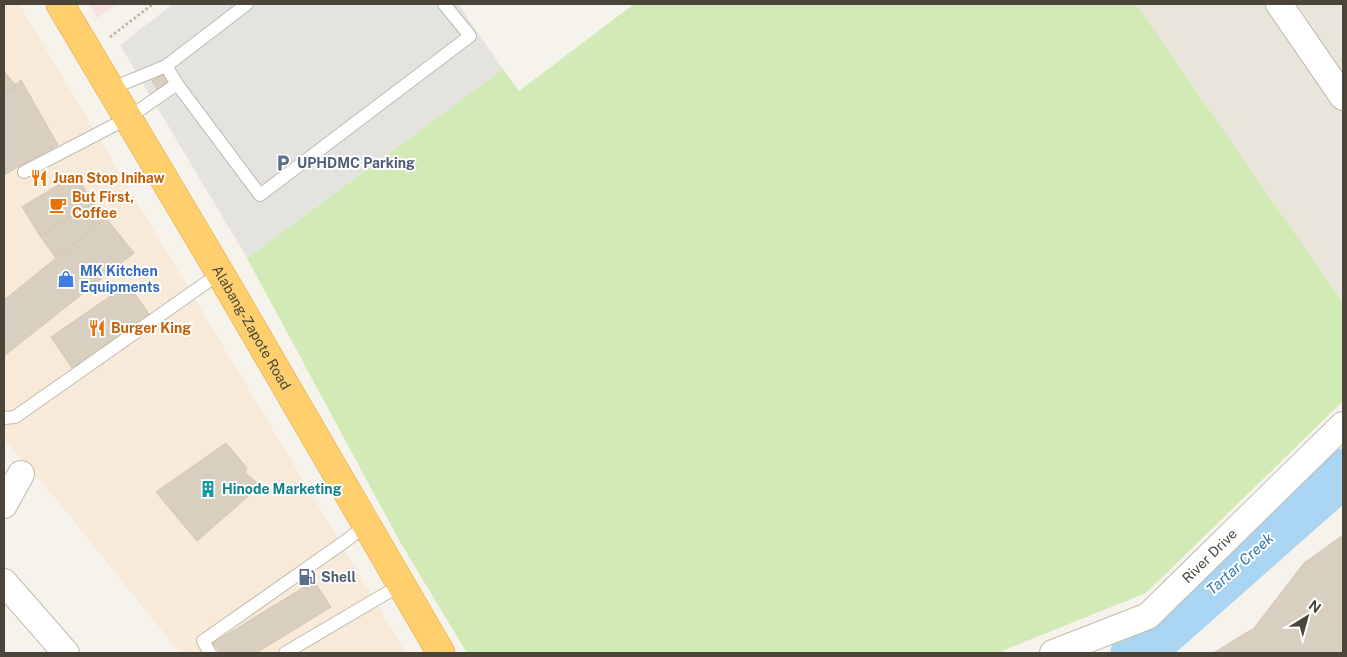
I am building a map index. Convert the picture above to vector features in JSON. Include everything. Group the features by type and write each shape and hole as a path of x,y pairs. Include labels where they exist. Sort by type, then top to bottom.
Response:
{"highway":[{"name":"Alabang-Zapote Road","path":"60,4 220,273 441,653"}],"street":[{"path":"1279,4 1343,97"},
{"name":"River Drive","path":"1054,653 1148,616 1343,425"},
{"path":"4,506 22,474"},
{"path":"4,582 66,653"}],"lane":[{"path":"110,89 166,66 247,4"},
{"path":"166,66 177,84 260,195 470,36 444,4"},
{"path":"24,172 128,118 177,84"},
{"path":"4,418 14,417 220,273"},
{"path":"210,653 203,641 367,524"},
{"path":"285,653 402,584"}],"path":[{"path":"88,51 102,43 153,4"}],"shaded area":[{"path":"4,4 19,4 406,653 180,653 52,494 4,439"},
{"path":"89,4 117,4 97,18"},
{"name":"UPHDMC Parking","path":"173,4 458,4 503,69 247,258 120,45"},
{"path":"1136,4 1343,4 1343,303"}],"green space":[{"path":"634,4 1136,4 1343,303 1343,401 1146,593 1000,653 467,653 400,542 247,258 503,69 519,91"}],"building":[{"path":"4,71 16,86 4,95"},
{"path":"163,74 168,82 157,89 152,81"},
{"path":"21,80 58,145 4,175 4,95"},
{"name":"But First, Coffee","path":"76,174 93,203 40,236 22,207"},
{"path":"93,203 106,218 56,258 40,236"},
{"name":"MK Kitchen Equipments","path":"106,218 134,253 4,356 4,300"},
{"path":"128,284 149,314 72,368 51,337"},
{"name":"Hinode Marketing","path":"226,443 247,468 245,472 260,486 197,541 156,492"},
{"path":"1343,535 1343,653 1210,653 1215,652 1254,628 1304,563"},
{"path":"314,581 331,607 256,653 220,653 213,643"}],"waterway":[{"name":"Tartar Creek","path":"1133,653 1163,634 1328,488 1343,471"}],"place":[{"name":"UPHDMC Parking","path":"283,163"},
{"name":"Juan Stop Inihaw","path":"39,178"},
{"name":"But First, Coffee","path":"58,205"},
{"name":"MK Kitchen Equipments","path":"66,279"},
{"name":"Burger King","path":"97,328"},
{"name":"Hinode Marketing","path":"208,489"},
{"name":"Shell","path":"307,577"}]}
